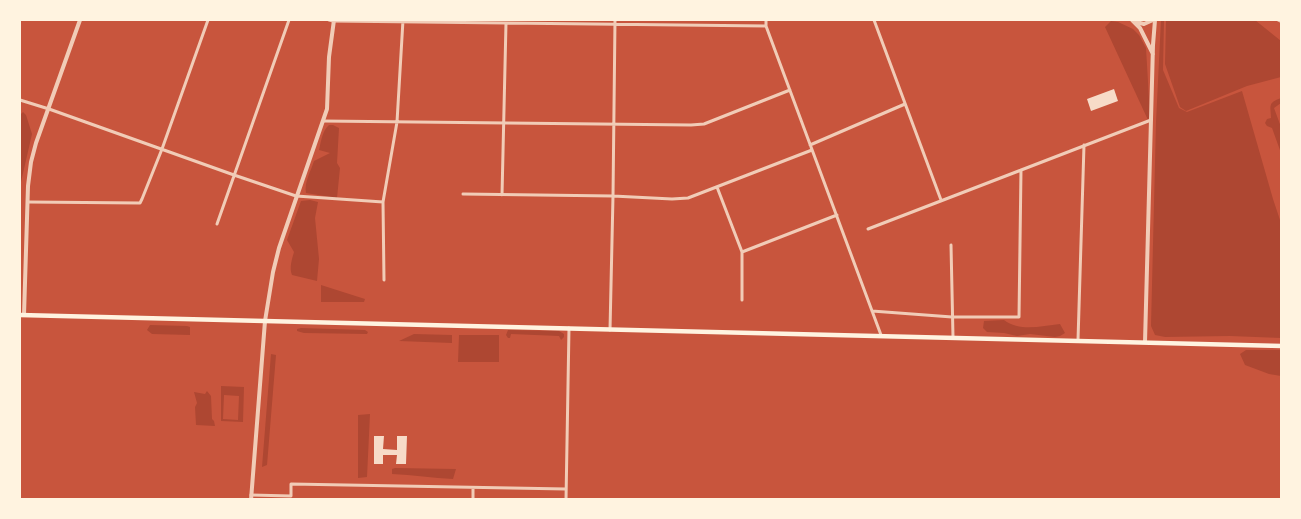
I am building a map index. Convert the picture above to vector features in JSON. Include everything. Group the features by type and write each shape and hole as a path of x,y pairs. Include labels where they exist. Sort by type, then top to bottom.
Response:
{"main road":[{"path":"22,315 1281,346"}],"street":[{"path":"22,315 31,162 80,20"},
{"path":"28,202 140,203 162,149 208,20"},
{"path":"217,224 289,20"},
{"path":"566,489 291,484 291,496 251,497 265,321 273,272 296,196 327,109 328,57 332,20 615,21 766,26"},
{"path":"766,20 766,26 881,335"},
{"path":"873,20 941,200"},
{"path":"1133,21 1144,24 1154,20 1145,342"},
{"path":"384,280 383,202 397,122 402,21"},
{"path":"610,330 615,21"},
{"path":"1133,21 1140,28 1153,55"},
{"path":"502,195 506,22"},
{"path":"323,121 691,125 704,124 790,90"},
{"path":"20,100 296,196 383,202"},
{"path":"810,145 905,104"},
{"path":"868,229 1151,120"},
{"path":"1078,340 1084,145"},
{"path":"463,194 688,198 812,150"},
{"path":"872,311 952,317 1019,316 1021,170"},
{"path":"717,187 742,252 742,300"},
{"path":"742,252 837,215"},
{"path":"951,245 953,337"},
{"path":"566,500 569,328"},
{"path":"473,488 473,500"}],"shaded area":[{"path":"1161,20 1164,20 1163,70 1179,108 1187,112 1242,91 1281,223 1281,338 1165,337 1155,335 1151,326"},
{"path":"1166,20 1255,20 1281,41 1281,77 1247,86 1186,111 1180,107 1165,64"},
{"path":"1111,21 1133,29 1146,48 1150,116 1148,120 1105,27"},
{"path":"1281,98 1281,103 1274,108 1281,127 1281,153 1272,128 1265,123 1271,118 1272,103"},
{"path":"23,112 32,134 20,196 20,115"},
{"path":"329,125 339,128 337,163 340,168 337,198 306,193 307,181 314,161 330,153 319,150 323,133"},
{"path":"301,201 318,202 315,218 319,259 317,281 292,275 294,252 287,240"},
{"path":"321,285 365,299 364,302 321,302"},
{"path":"1004,320 1024,327 1060,324 1065,333 1055,337 1030,334 1017,336 987,332 983,328 984,321"},
{"path":"150,325 187,326 190,327 190,335 152,334 147,330"},
{"path":"301,328 365,330 368,332 367,334 297,331"},
{"path":"508,330 559,331 564,334 564,337 561,340 559,336 511,334 508,338 506,335"},
{"path":"414,334 452,335 452,343 399,341"},
{"path":"459,335 499,335 499,362 458,362"},
{"path":"1246,350 1281,350 1281,376 1245,365 1240,354"},
{"path":"271,354 276,355 267,465 262,467"},
{"path":"221,386 244,387 243,422 221,421","holes":["224,395 239,396 238,420 223,419"]},
{"path":"207,391 211,396 212,419 215,426 196,425 195,407 197,403 194,392 205,394"},
{"path":"370,414 367,477 358,478 358,415"},
{"path":"392,469 456,469 453,479 392,474"}],"building":[{"path":"1114,89 1118,101 1091,111 1087,99"},
{"path":"374,436 384,436 383,449 397,450 397,436 407,436 406,464 396,464 397,455 383,455 383,464 374,464"}]}
